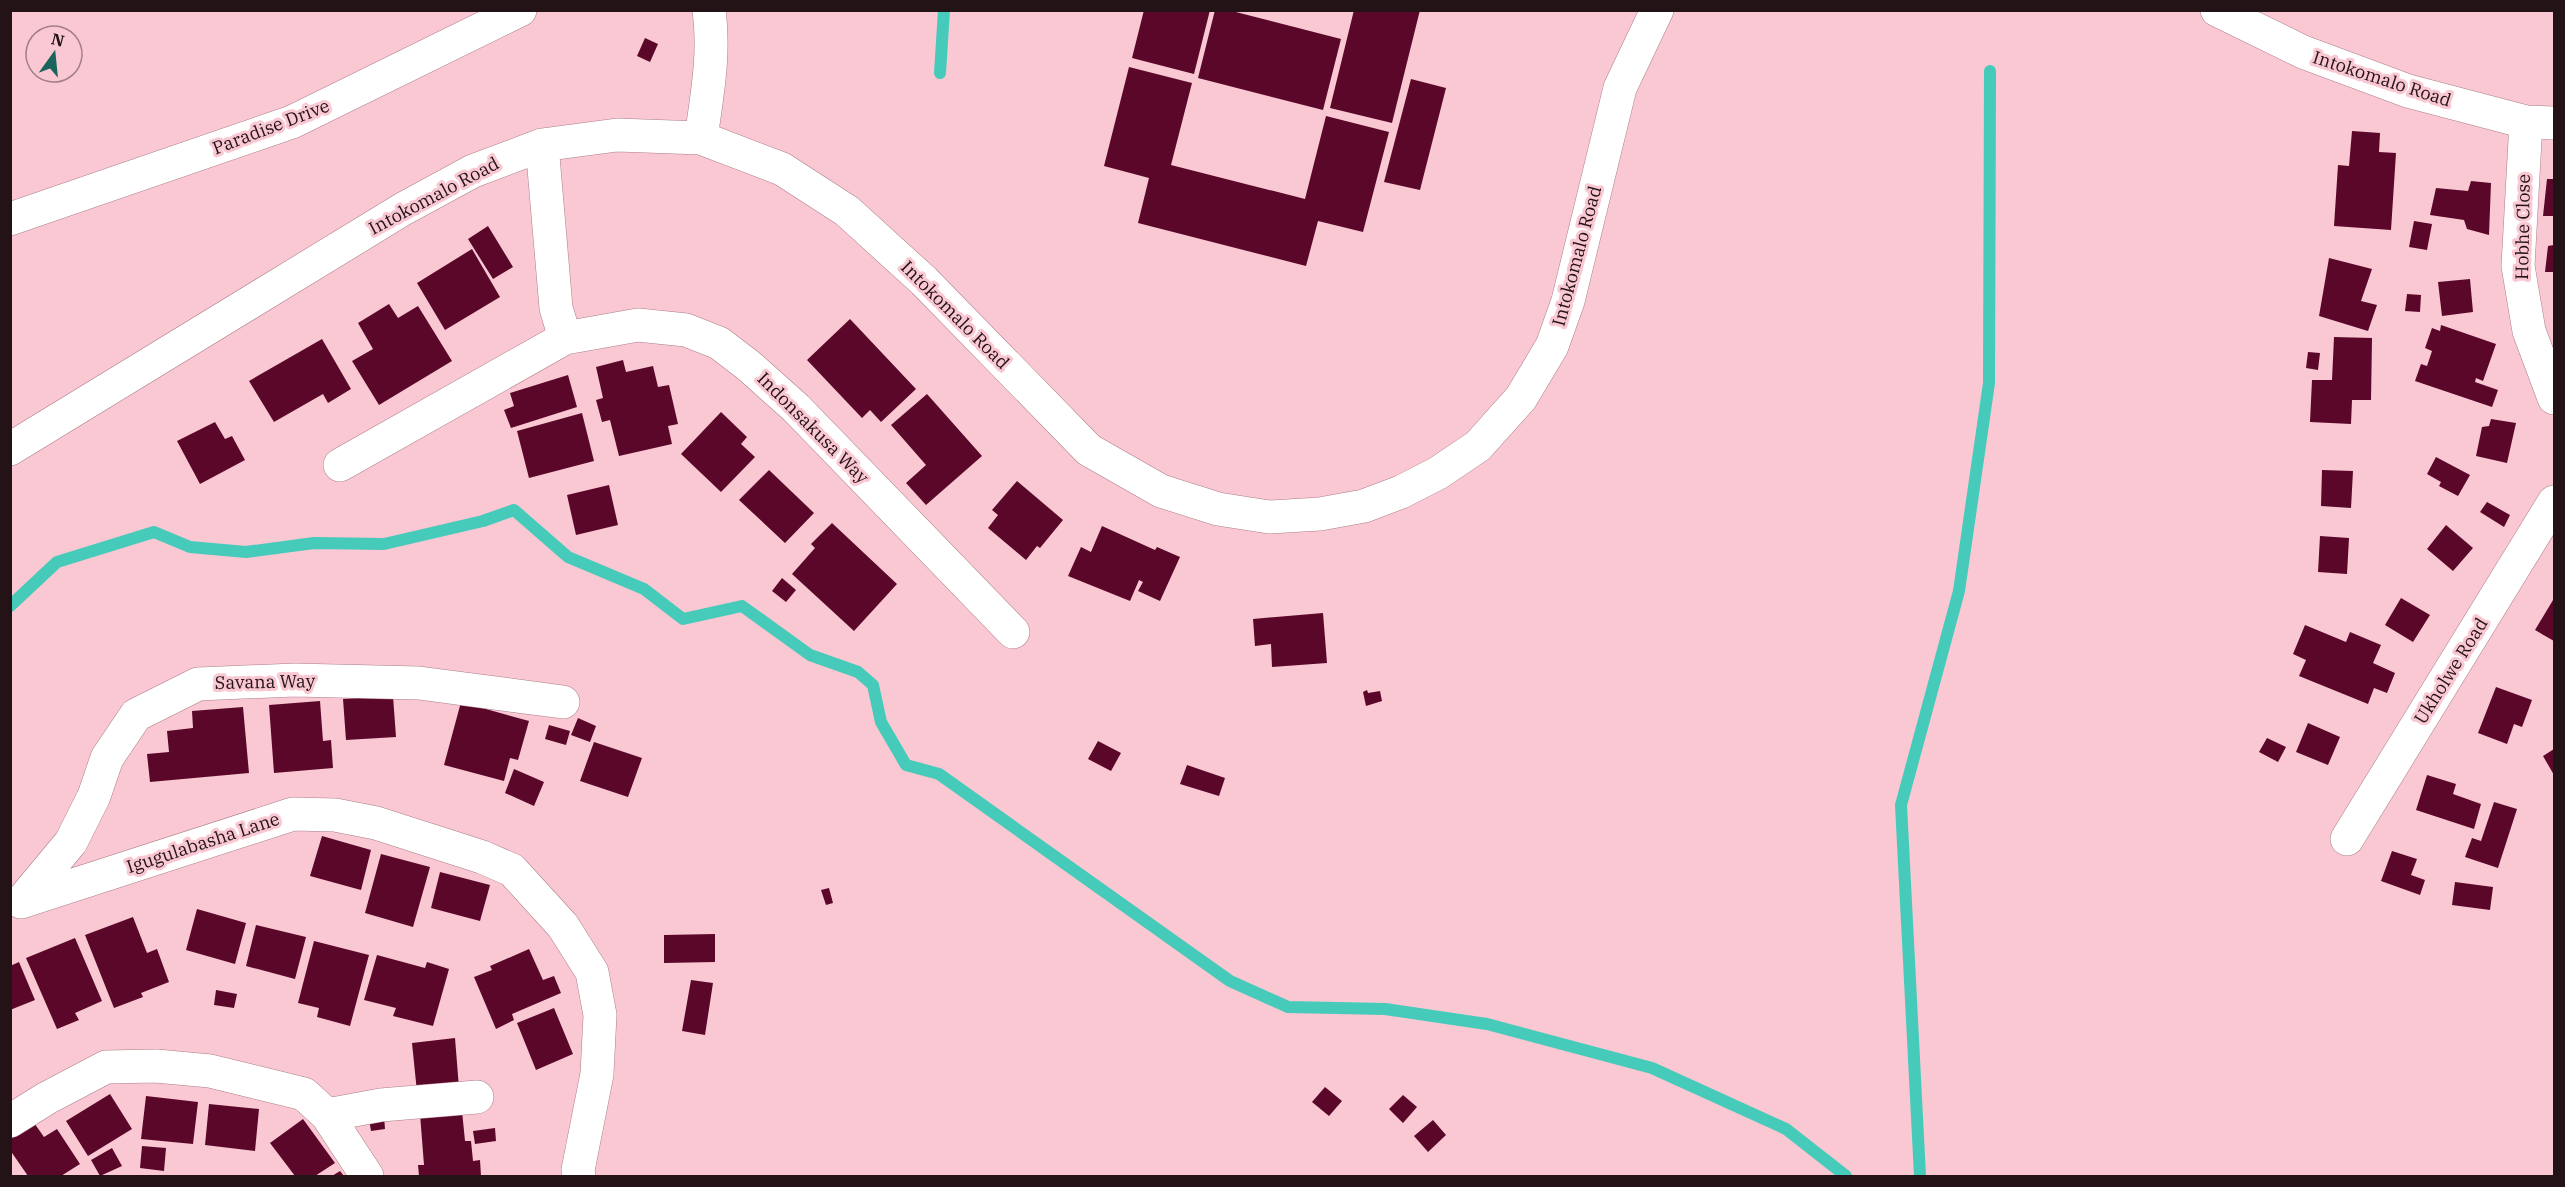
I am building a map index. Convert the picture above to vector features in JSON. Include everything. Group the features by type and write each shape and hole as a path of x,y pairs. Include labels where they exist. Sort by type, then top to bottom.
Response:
{"street":[{"name":"Paradise Drive","path":"10,219 292,122 520,10"},
{"path":"701,138 711,71 712,32 709,10"},
{"name":"Intokomalo Road","path":"10,449 403,209 473,171 542,145 617,135 701,138 782,169 847,212 924,281 1089,450 1161,491 1218,509 1269,517 1320,514 1364,506 1401,492 1438,473 1478,446 1521,398 1552,346 1569,301 1620,88 1657,10"},
{"name":"Intokomalo Road","path":"2217,10 2303,52 2408,91 2540,123"},
{"name":"Hobhe Close","path":"2540,123 2518,266 2529,331 2554,398"},
{"path":"542,145 556,308 565,338"},
{"name":"Indonsakusa Way","path":"340,465 565,338 638,326 686,330 719,343 796,408 1013,632"},
{"name":"Ukholwe Road","path":"2347,839 2554,502"},
{"name":"Savana Way","path":"16,907 71,842 94,796 107,758 136,715 198,684 295,680 419,683 563,702"},
{"name":"Igugulabasha Lane","path":"16,907 293,814 335,815 376,823 423,836 512,870 563,926 592,972 600,1015 597,1074 578,1170 579,1176"},
{"path":"10,1121 47,1098 106,1067 156,1066 210,1071 304,1094 327,1115 368,1176"},
{"path":"327,1115 381,1105 477,1098"}],"building":[{"path":"1144,10 1210,10 1194,74 1132,58"},
{"path":"1215,10 1228,10 1341,39 1323,110 1198,78"},
{"path":"1354,10 1420,10 1392,123 1330,108"},
{"path":"645,38 658,44 650,62 637,56"},
{"path":"1129,67 1192,83 1171,165 1305,199 1326,116 1389,132 1363,232 1318,221 1306,266 1138,223 1149,178 1104,166"},
{"path":"1411,79 1446,88 1420,190 1384,182"},
{"path":"2352,131 2380,133 2379,152 2396,153 2391,230 2334,226 2338,165 2349,166"},
{"path":"2547,179 2554,179 2554,216 2543,216"},
{"path":"2471,181 2491,183 2489,235 2467,229 2464,220 2430,215 2436,188 2468,191"},
{"path":"2414,221 2432,224 2427,250 2409,247"},
{"path":"488,226 513,267 493,279 468,239"},
{"path":"2554,245 2554,272 2545,272 2548,246"},
{"path":"472,249 500,297 445,330 417,283"},
{"path":"2329,258 2372,269 2361,301 2377,305 2368,331 2319,316"},
{"path":"2470,279 2473,312 2442,316 2438,282"},
{"path":"2407,294 2421,295 2420,312 2405,311"},
{"path":"389,304 398,318 418,306 452,361 379,405 352,361 373,349 358,323"},
{"path":"850,319 916,389 881,422 870,410 862,418 807,360"},
{"path":"2441,325 2496,344 2483,381 2476,378 2475,382 2498,390 2492,407 2415,381 2421,364 2427,366 2432,351 2425,348 2432,328 2440,331"},
{"path":"2334,337 2372,338 2371,400 2352,400 2351,424 2310,422 2312,380 2332,380"},
{"path":"322,339 351,389 328,403 323,394 274,422 249,381"},
{"path":"2308,352 2320,353 2318,370 2306,368"},
{"path":"623,360 626,372 653,366 658,387 669,385 678,424 668,426 672,444 619,456 610,420 602,422 596,400 603,398 596,367"},
{"path":"568,375 577,407 511,428 504,410 514,406 510,393"},
{"path":"927,394 982,456 926,505 906,483 926,465 891,425"},
{"path":"721,412 747,437 741,444 755,457 721,492 681,454"},
{"path":"582,413 594,461 529,478 517,431"},
{"path":"2491,419 2516,423 2507,463 2476,456 2482,427 2489,426"},
{"path":"215,422 225,439 232,436 245,460 200,484 177,441"},
{"path":"2436,457 2470,475 2458,496 2439,486 2441,482 2427,474"},
{"path":"769,470 814,513 785,543 739,500"},
{"path":"2322,470 2353,471 2351,508 2321,506"},
{"path":"1017,481 1063,520 1040,548 1037,546 1026,560 988,528 998,515 992,510"},
{"path":"609,485 618,525 576,535 567,495"},
{"path":"2487,502 2510,515 2504,527 2480,512"},
{"path":"832,523 897,584 854,631 792,574 815,548 811,544"},
{"path":"2446,525 2473,548 2453,571 2427,549"},
{"path":"1102,526 1155,550 1157,547 1180,557 1160,601 1138,591 1143,582 1139,580 1130,601 1068,576 1081,547 1091,552"},
{"path":"2320,536 2349,538 2347,574 2318,572"},
{"path":"782,578 796,590 786,602 772,591"},
{"path":"2401,598 2430,615 2413,642 2385,625"},
{"path":"2554,601 2554,641 2535,630"},
{"path":"1323,613 1327,663 1272,667 1271,644 1255,646 1253,619"},
{"path":"2305,625 2346,642 2350,632 2381,645 2373,663 2395,673 2387,693 2374,688 2368,704 2299,676 2306,660 2293,654"},
{"path":"2496,687 2532,700 2522,727 2514,724 2507,744 2478,733"},
{"path":"1367,690 1368,693 1380,691 1382,701 1366,706 1363,692"},
{"path":"393,696 396,737 346,740 343,699"},
{"path":"320,701 323,741 331,740 333,768 274,773 269,705"},
{"path":"461,702 529,721 518,760 510,758 504,781 444,765"},
{"path":"243,707 249,773 150,782 147,754 169,752 167,731 193,728 192,711"},
{"path":"578,718 596,726 590,742 571,735"},
{"path":"2308,723 2340,737 2328,765 2296,752"},
{"path":"549,725 570,731 566,745 545,739"},
{"path":"2267,738 2286,747 2278,762 2259,752"},
{"path":"1098,741 1121,753 1111,771 1088,759"},
{"path":"594,742 642,758 628,797 580,781"},
{"path":"2554,749 2554,775 2543,756"},
{"path":"1187,765 1225,778 1219,796 1180,784"},
{"path":"514,769 544,782 534,806 505,793"},
{"path":"2427,775 2456,784 2453,794 2481,804 2474,829 2416,810"},
{"path":"2494,802 2517,809 2498,868 2465,857 2472,838 2481,841"},
{"path":"322,836 371,850 361,890 310,876"},
{"path":"2392,851 2417,859 2411,875 2425,880 2420,895 2381,881"},
{"path":"381,854 430,867 413,927 365,913"},
{"path":"440,872 490,885 480,921 431,908"},
{"path":"2455,882 2493,887 2490,910 2452,905"},
{"path":"829,888 833,903 826,905 821,890"},
{"path":"197,909 246,923 235,964 186,950"},
{"path":"133,917 147,953 157,949 169,982 141,993 143,997 114,1008 85,935"},
{"path":"256,925 306,937 295,979 246,966"},
{"path":"715,934 715,962 664,963 664,935"},
{"path":"75,938 102,1001 75,1013 79,1020 57,1029 26,958"},
{"path":"314,941 369,955 350,1026 317,1017 319,1008 298,1003"},
{"path":"529,949 543,980 554,976 561,993 512,1014 514,1020 496,1029 474,977 492,970 490,966"},
{"path":"377,955 425,968 427,962 449,969 433,1026 393,1016 396,1008 364,1000"},
{"path":"19,962 35,1000 10,1010 10,966"},
{"path":"691,980 713,983 705,1035 682,1031"},
{"path":"216,990 237,994 234,1008 214,1005"},
{"path":"554,1008 573,1054 536,1070 517,1023"},
{"path":"455,1038 459,1088 417,1092 412,1043"},
{"path":"1325,1087 1342,1101 1329,1116 1312,1102"},
{"path":"110,1094 132,1129 88,1156 66,1121"},
{"path":"1403,1095 1417,1107 1403,1123 1389,1109"},
{"path":"146,1096 198,1102 193,1144 141,1139"},
{"path":"209,1104 259,1109 255,1151 205,1145"},
{"path":"462,1111 465,1141 471,1141 473,1161 480,1160 481,1176 419,1176 418,1165 424,1165 420,1114"},
{"path":"384,1116 385,1129 371,1131 369,1119"},
{"path":"303,1119 335,1163 315,1176 295,1176 270,1143"},
{"path":"32,1120 44,1137 57,1129 80,1164 61,1176 28,1176 10,1150 10,1135"},
{"path":"1433,1120 1446,1135 1428,1152 1414,1136"},
{"path":"495,1128 496,1141 475,1144 473,1131"},
{"path":"142,1146 166,1148 164,1171 140,1168"},
{"path":"112,1148 122,1166 100,1176 91,1160"},
{"path":"340,1171 344,1176 332,1176"}],"waterway":[{"path":"940,73 944,10"},
{"path":"1920,1176 1901,805 1959,591 1989,383 1990,71"},
{"path":"10,606 57,562 154,532 190,547 246,552 314,543 384,544 483,521 514,510 568,557 644,589 683,619 742,606 810,655 858,672 873,685 881,722 906,765 939,774 1230,981 1288,1007 1385,1009 1487,1024 1652,1068 1786,1129 1846,1176"}]}
